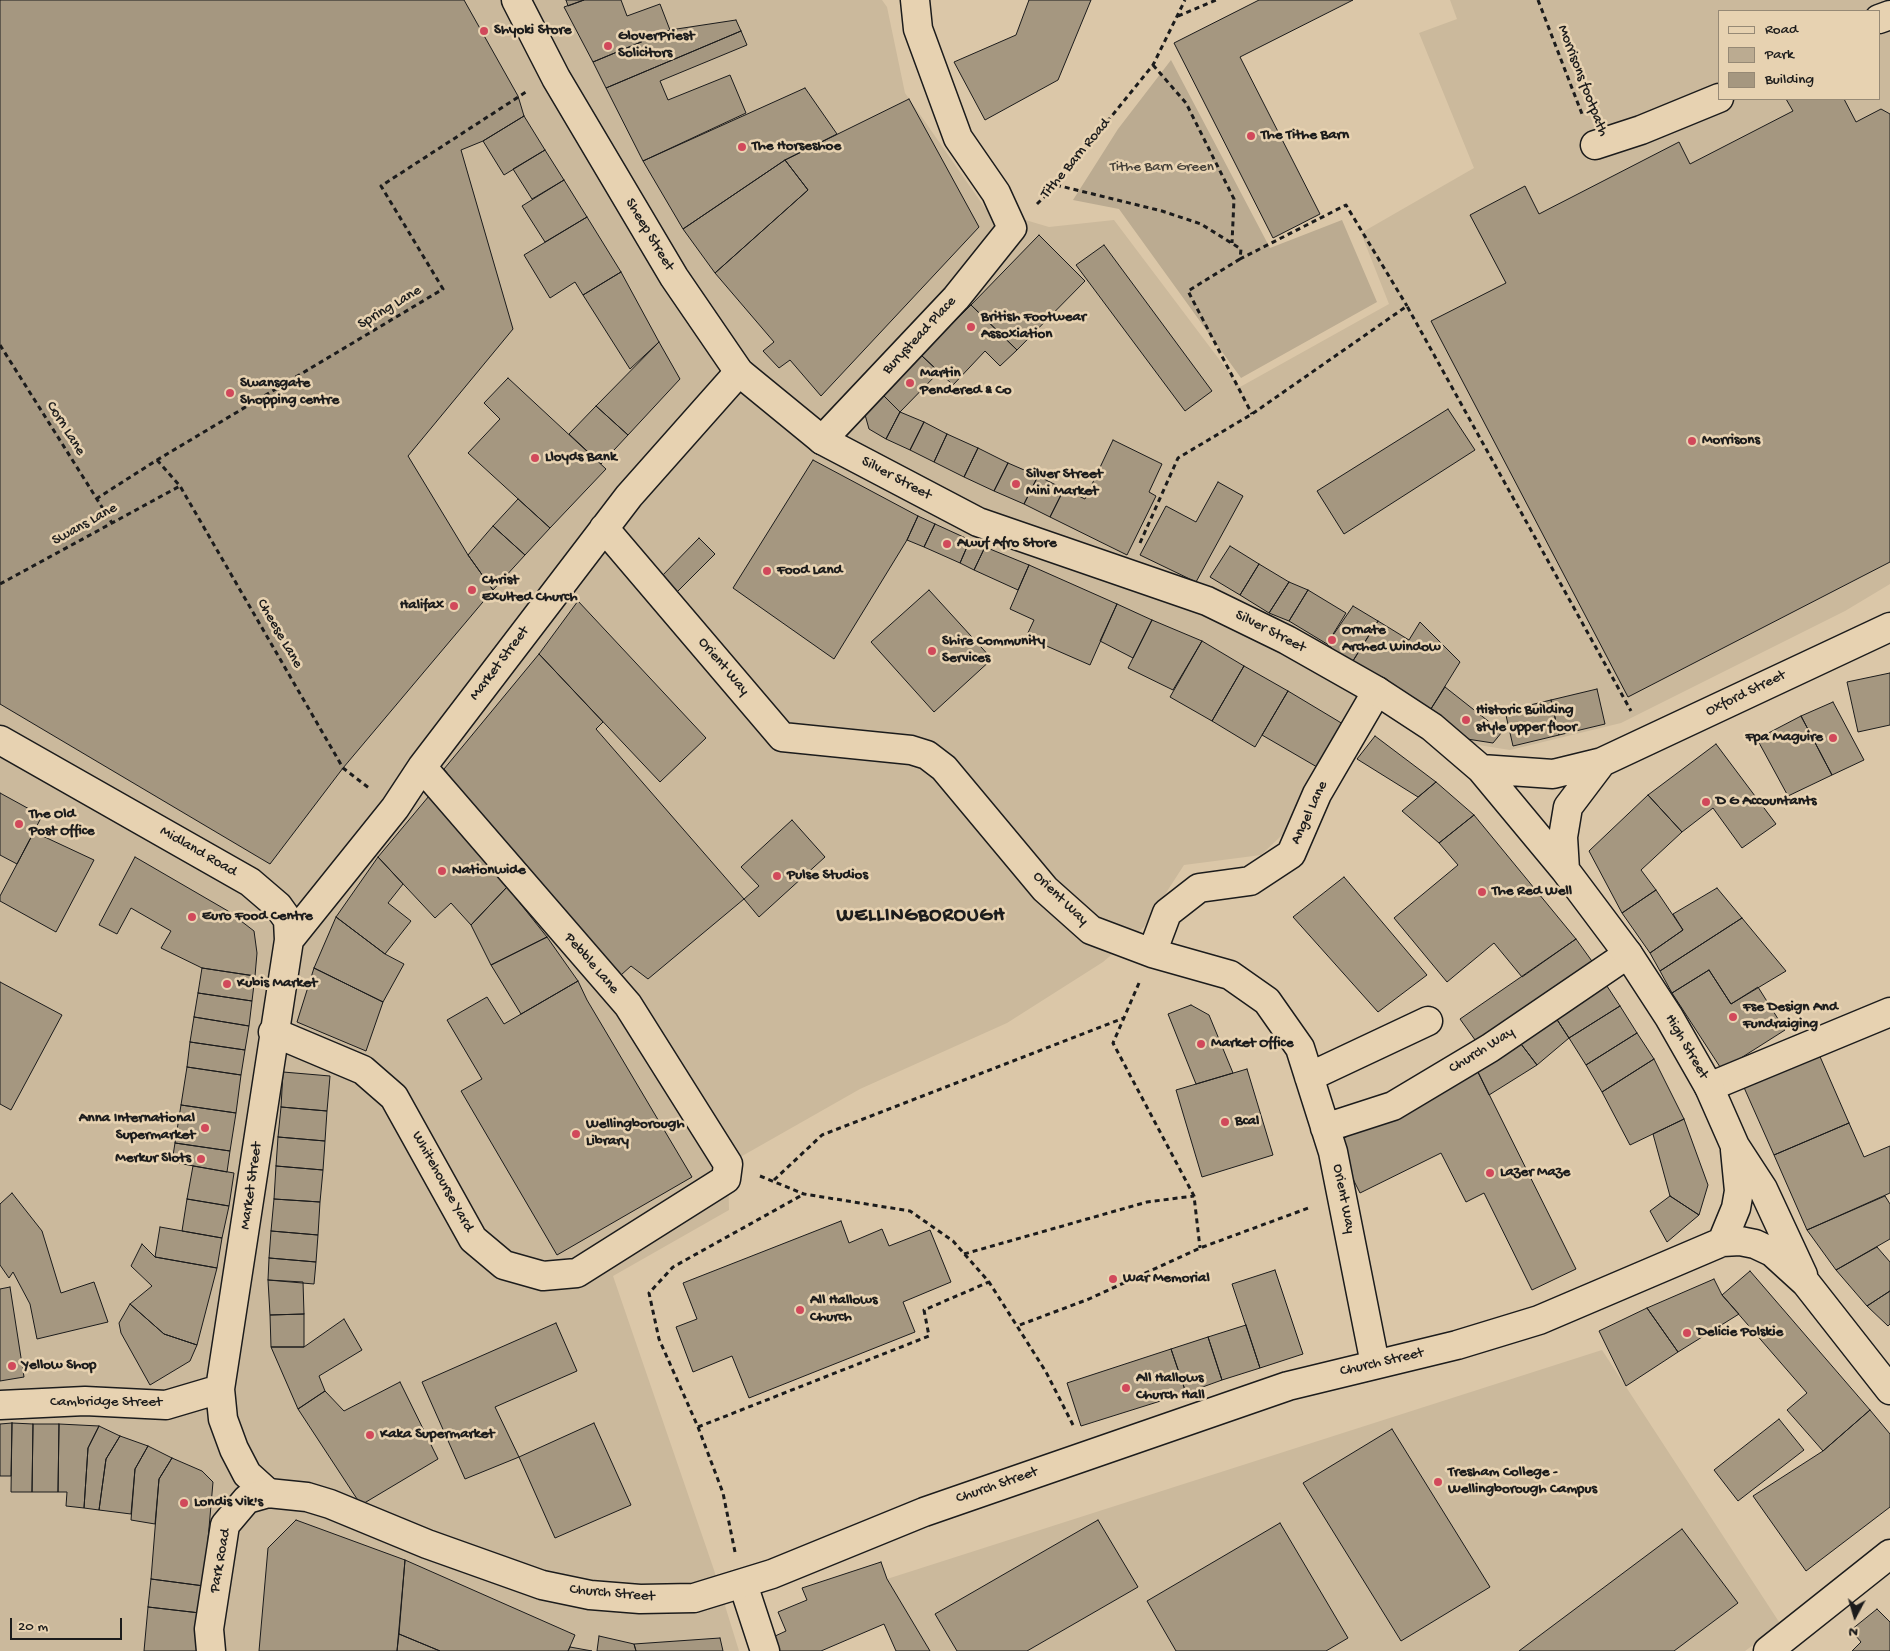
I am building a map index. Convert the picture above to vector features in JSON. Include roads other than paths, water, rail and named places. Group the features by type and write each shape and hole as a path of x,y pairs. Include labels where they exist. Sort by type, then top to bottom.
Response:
{"street":[{"name":"Sheep Street","path":"516,0 556,78 674,277 740,372 822,440"},
{"name":"Burystead Place","path":"822,440 956,298 1012,228 996,193 958,138 918,29 915,0"},
{"path":"1594,145 1641,130 1718,98"},
{"name":"Market Street","path":"289,940 396,808 422,767 604,528 636,489 740,372"},
{"name":"Silver Street","path":"822,440 978,522 1207,601 1287,640 1377,691 1432,728 1481,769 1565,870 1628,954"},
{"name":"Orient Way","path":"604,528 782,737 911,750 927,755 944,768 1052,895 1092,930 1152,953 1230,976 1267,1001 1300,1048 1333,1152 1375,1364"},
{"name":"Oxford Street","path":"1481,769 1553,774 1602,762 1890,627"},
{"name":"Angel Lane","path":"1152,953 1167,912 1199,888 1250,881 1291,854 1317,794 1377,691"},
{"name":"Midland Road","path":"0,740 250,882 278,906 288,920 289,940 273,1032"},
{"name":"Oxford Street","path":"1565,870 1563,837 1568,807 1602,762"},
{"name":"Pebble Lane","path":"422,767 628,1006 727,1172"},
{"name":"High Street","path":"1628,954 1670,1017 1709,1087 1735,1146 1763,1189 1806,1283"},
{"name":"Church Way","path":"1325,1128 1393,1106 1490,1048 1628,954"},
{"path":"1709,1087 1890,1012"},
{"path":"1309,1077 1428,1021"},
{"name":"Market Street","path":"220,1389 250,1204 273,1032"},
{"name":"Whitehourse Yard","path":"273,1032 362,1070 394,1097 473,1239 504,1265 543,1276 577,1273 727,1172"},
{"name":"High Street","path":"1735,1146 1739,1191 1736,1208 1722,1242 1740,1241 1772,1252 1806,1283 1890,1390"},
{"name":"Church Street","path":"268,1493 307,1497 542,1586 590,1595 640,1599 694,1598 793,1566 924,1512 1288,1386 1457,1345 1538,1320 1722,1242"},
{"path":"220,1389 223,1419 234,1449 247,1474 268,1493"},
{"name":"Cambridge Street","path":"0,1404 85,1401 166,1404 220,1389"},
{"name":"Park Road","path":"210,1651 209,1629 225,1525 247,1499 268,1493"},
{"path":"1768,1651 1890,1554"},
{"path":"742,1584 765,1651"}],"place":[{"name":"Shyoki Store","path":"484,31"},
{"name":"GloverPriest Solicitors","path":"608,46"},
{"name":"The Tithe Barn","path":"1251,136"},
{"name":"The Horseshoe","path":"742,147"},
{"name":"British Footwear Assoxiation","path":"971,327"},
{"name":"Martin Pendered & Co","path":"910,383"},
{"name":"Swansgate Shopping centre","path":"230,393"},
{"name":"Morrisons","path":"1692,441"},
{"name":"Lloyds Bank","path":"535,458"},
{"name":"Silver Street Mini Market","path":"1016,484"},
{"name":"Awuf Afro Store","path":"947,544"},
{"name":"Food Land","path":"767,571"},
{"name":"Christ Exulted Church","path":"472,590"},
{"name":"Halifax","path":"454,606"},
{"name":"Ornate Arched Window","path":"1332,640"},
{"name":"Shire Community Services","path":"932,651"},
{"name":"Historic Building style upper floor","path":"1466,720"},
{"name":"Fpa Maguire","path":"1833,738"},
{"name":"D G Accountants","path":"1706,802"},
{"name":"The Old Post Office","path":"19,824"},
{"name":"Nationwide","path":"442,871"},
{"name":"Pulse Studios","path":"777,876"},
{"name":"The Red Well","path":"1482,892"},
{"name":"Euro Food Centre","path":"192,917"},
{"name":"Kubis Market","path":"227,984"},
{"name":"Fse Design And Fundraiging","path":"1733,1017"},
{"name":"Market Office","path":"1201,1044"},
{"name":"Bcal","path":"1225,1122"},
{"name":"Anna International Supermarket","path":"205,1128"},
{"name":"Wellingborough Library","path":"576,1134"},
{"name":"Merkur Slots","path":"201,1159"},
{"name":"Lazer Maze","path":"1490,1173"},
{"name":"War Memorial","path":"1113,1279"},
{"name":"All Hallows Church","path":"800,1310"},
{"name":"Delicie Polskie","path":"1687,1333"},
{"name":"Yellow Shop","path":"12,1366"},
{"name":"All Hallows Church Hall","path":"1126,1388"},
{"name":"Kaka Supermarket","path":"370,1435"},
{"name":"Tresham College - Wellingborough Campus","path":"1438,1482"},
{"name":"Londis Vik's","path":"184,1503"}],"district":[{"name":"WELLINGBOROUGH","path":"921,917"}],"park label":[{"name":"Tithe Barn Green","path":"1162,168"}]}
